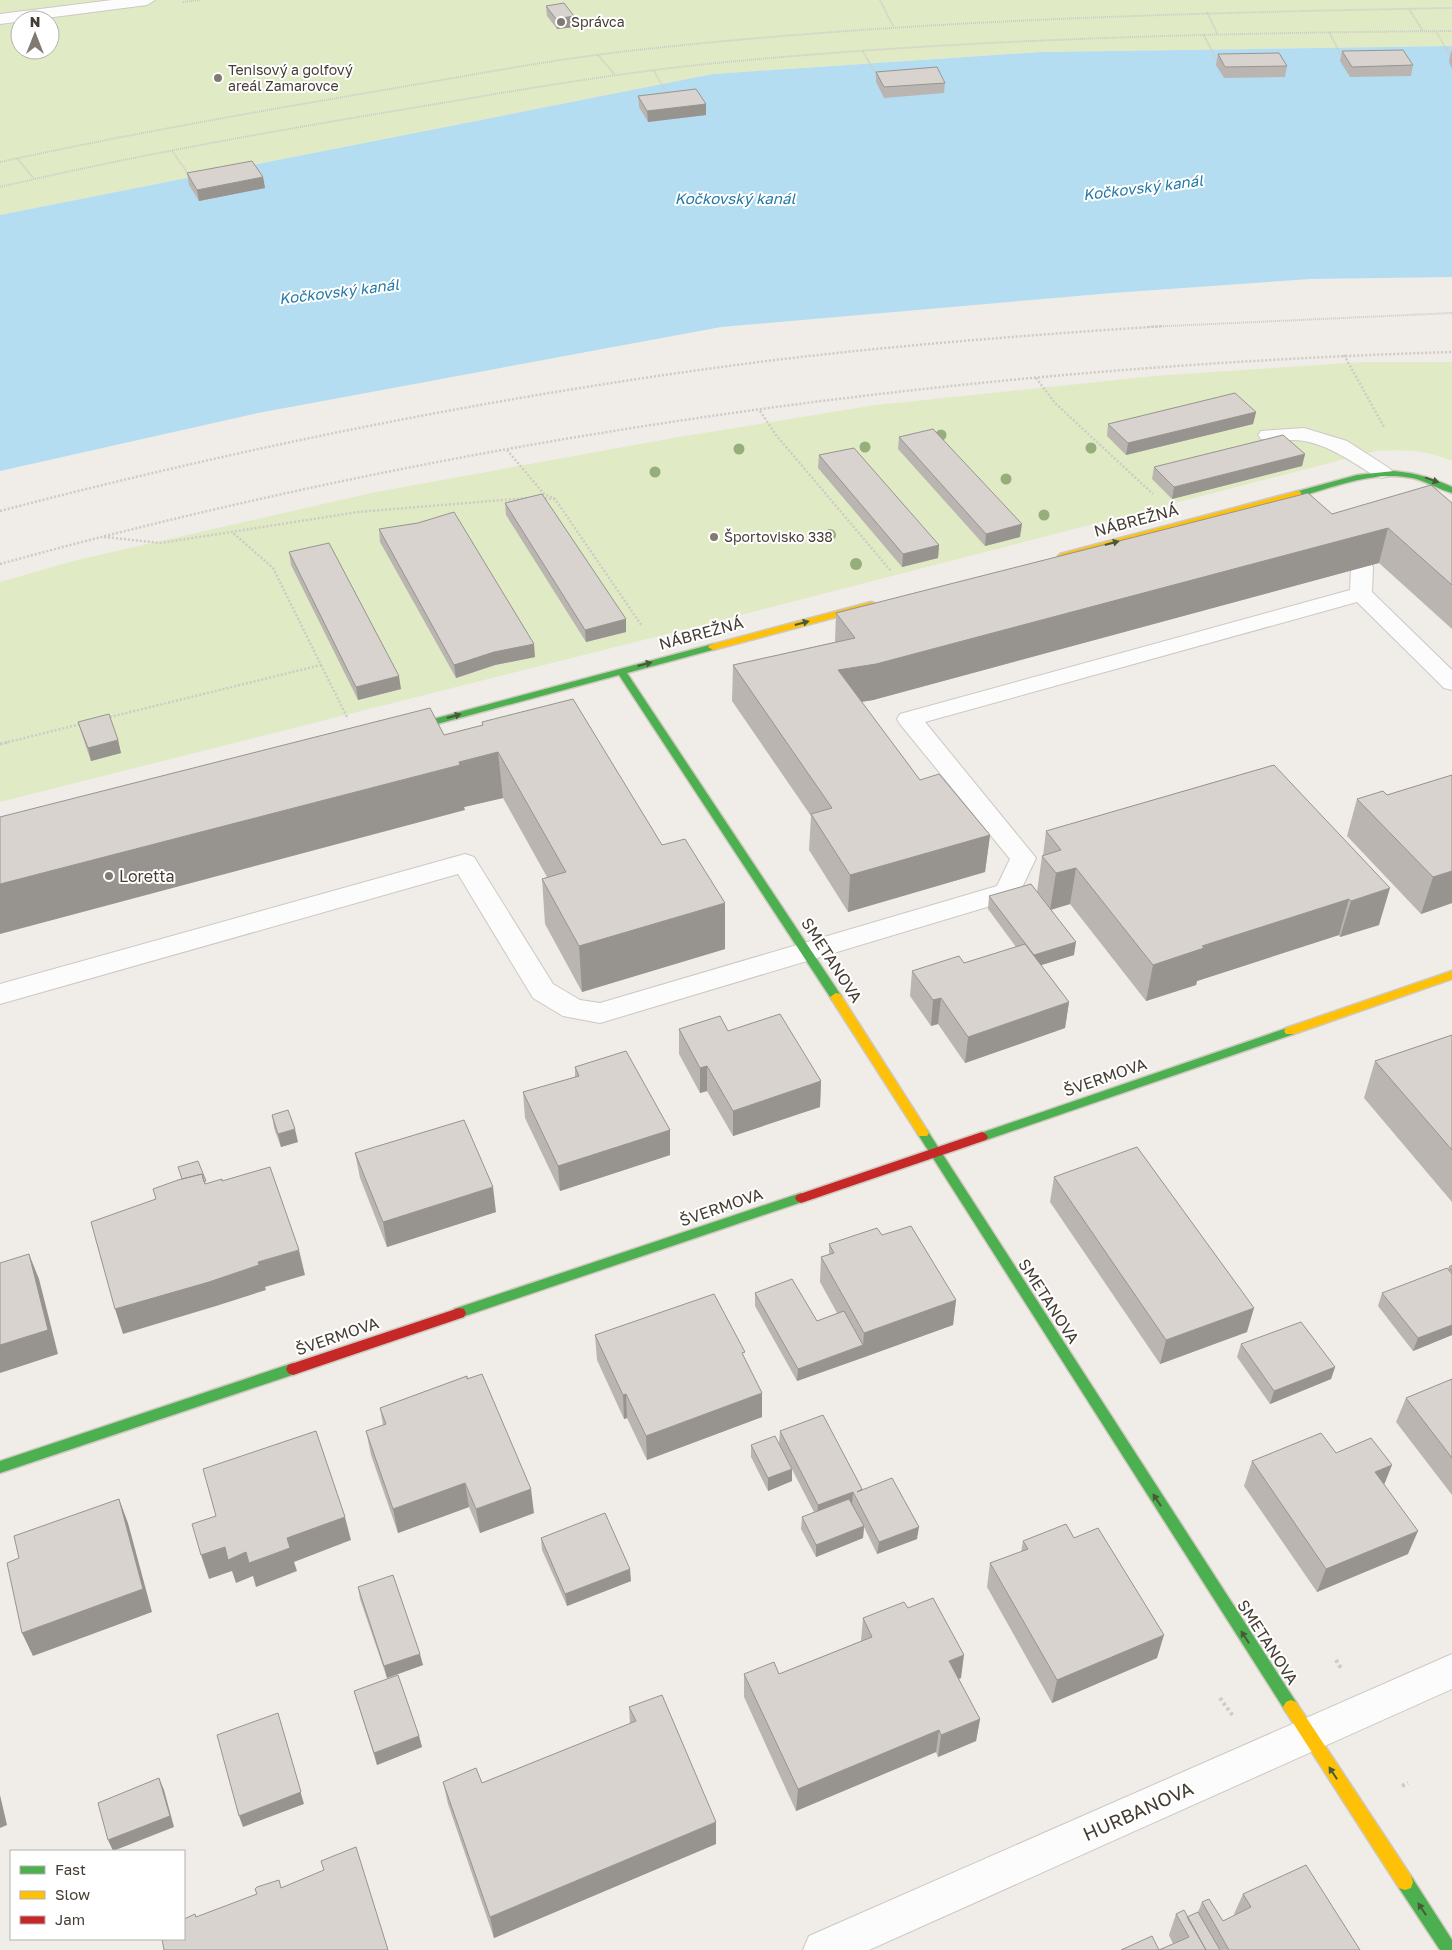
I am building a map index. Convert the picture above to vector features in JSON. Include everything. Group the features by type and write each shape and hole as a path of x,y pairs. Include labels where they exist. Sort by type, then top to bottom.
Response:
{"street":[{"path":"0,19 147,0"},
{"path":"1268,435 1304,434 1340,445 1382,472"},
{"name":"NÁBREŽNÁ","path":"1049,559 1293,504 1382,472 1410,474 1434,479 1452,490"},
{"path":"1362,567 1362,594 1452,683"},
{"path":"0,994 465,863 543,991 572,1009 600,1013 1008,892 1024,858 909,718 1362,594"},
{"name":"NÁBREŽNÁ","path":"392,733 878,604"},
{"name":"SMETANOVA","path":"621,671 807,951 1308,1735 1448,1950"},
{"name":"ŠVERMOVA","path":"0,1467 935,1152 1452,975"},
{"name":"HURBANOVA","path":"824,1950 1452,1671"}],"path":[{"path":"880,0 893,26"},
{"path":"0,162 206,121 598,55 893,26 1207,12 1452,8"},
{"path":"1409,9 1423,32"},
{"path":"1207,12 1217,33"},
{"path":"0,187 172,151 361,116 615,76 716,63 967,44 1217,33 1452,31"},
{"path":"1328,32 1345,62"},
{"path":"1436,32 1452,59"},
{"path":"1202,34 1220,65"},
{"path":"863,52 881,82"},
{"path":"598,55 615,76"},
{"path":"654,71 672,103"},
{"path":"172,151 189,176"},
{"path":"17,158 34,179"},
{"path":"0,511 104,484 299,439 492,403 722,367 1006,337 1202,323 1452,313"},
{"path":"0,564 102,537 345,481 560,440 760,411 1036,378 1227,362 1344,355 1452,352"},
{"path":"1344,355 1410,474"},
{"path":"1036,378 1055,403 1155,497"},
{"path":"760,411 776,435 892,573"},
{"path":"507,450 544,494 555,499 647,634"},
{"path":"102,537 161,543 358,512 506,498 555,499"},
{"path":"232,532 273,568 348,719"},
{"path":"104,718 321,665"},
{"path":"0,744 85,723"}],"green space":[{"path":"0,0 1452,0 1452,46 1041,52 713,74 0,215"},
{"path":"1362,362 1452,362 1452,461 1443,457 1415,451 1376,451 683,630 0,802 0,582 73,561 376,492 673,438 876,405 1155,376"}],"water":[{"name":"Kočkovský kanál","path":"1452,46 1452,277 1310,279 1112,293 721,327 258,413 0,471 0,215 713,74 1041,52"}],"building":[{"path":"564,3 574,16 556,19 546,6"},
{"path":"1403,50 1413,65 1352,67 1342,51"},
{"path":"1279,53 1287,66 1225,67 1218,54"},
{"path":"937,67 945,83 884,87 876,72"},
{"path":"696,89 706,104 647,111 638,96"},
{"path":"252,161 263,177 197,190 187,173"},
{"path":"1235,393 1256,412 1128,443 1108,424"},
{"path":"933,429 1022,524 986,534 899,437"},
{"path":"1283,435 1305,454 1174,487 1154,467"},
{"path":"854,448 939,545 903,554 819,455"},
{"path":"1431,485 1452,503 1452,585 1388,528 876,664 838,670 920,780 939,774 990,835 850,875 811,814 832,808 733,665 855,638 836,613 1308,493 1332,514"},
{"path":"542,494 626,619 585,630 505,503"},
{"path":"454,512 534,644 494,652 454,665 379,529 418,523"},
{"path":"329,543 399,676 356,687 289,552"},
{"path":"573,699 662,845 685,839 725,903 579,946 542,879 566,872 498,752 459,762 460,765 0,884 0,817 430,708 444,735 483,725 482,722"},
{"path":"109,714 118,740 88,748 78,722"},
{"path":"1274,765 1390,888 1351,901 1349,899 1202,946 1204,948 1153,965 1076,868 1056,873 1042,856 1061,850 1046,831"},
{"path":"1452,775 1452,871 1433,877 1357,799 1383,791 1387,795"},
{"path":"1031,884 1076,942 1034,955 989,896"},
{"path":"1025,944 1069,1002 968,1037 941,998 933,1000 912,971 959,956 964,963"},
{"path":"780,1014 821,1081 733,1111 707,1066 700,1068 679,1029 720,1016 728,1031"},
{"path":"1452,1035 1452,1150 1375,1061"},
{"path":"626,1051 670,1130 558,1166 523,1092 579,1076 575,1067"},
{"path":"288,1110 295,1129 278,1134 272,1115"},
{"path":"464,1120 493,1187 383,1222 355,1153"},
{"path":"1137,1147 1254,1308 1166,1340 1054,1177"},
{"path":"198,1161 206,1181 204,1182 202,1174 182,1179 178,1167"},
{"path":"270,1167 299,1250 258,1262 259,1265 209,1282 115,1309 91,1222 156,1199 153,1189 178,1180 202,1174 205,1184"},
{"path":"911,1226 956,1300 864,1333 821,1257 834,1253 829,1244 877,1228 882,1235"},
{"path":"29,1254 48,1330 0,1345 0,1263"},
{"path":"1447,1268 1452,1274 1452,1325 1418,1338 1382,1293"},
{"path":"792,1279 817,1321 844,1311 863,1345 798,1369 755,1293"},
{"path":"714,1294 745,1352 742,1353 762,1393 646,1436 626,1394 623,1395 595,1335"},
{"path":"1301,1322 1335,1367 1274,1391 1241,1344"},
{"path":"482,1374 531,1489 476,1509 465,1483 393,1509 366,1431 386,1424 380,1408 467,1376 467,1379"},
{"path":"1452,1379 1452,1458 1406,1398"},
{"path":"823,1415 862,1489 857,1492 892,1478 919,1527 879,1542 853,1492 818,1505 780,1431"},
{"path":"316,1431 345,1517 287,1538 290,1548 249,1563 246,1552 228,1560 225,1547 201,1555 192,1524 216,1516 203,1469"},
{"path":"1321,1433 1336,1453 1371,1438 1392,1465 1375,1472 1418,1531 1326,1569 1252,1461"},
{"path":"775,1436 792,1469 768,1478 751,1445"},
{"path":"119,1499 143,1589 22,1633 7,1563 19,1558 14,1536"},
{"path":"849,1499 864,1526 816,1545 802,1517"},
{"path":"605,1513 630,1569 565,1594 541,1538"},
{"path":"1066,1524 1074,1538 1098,1528 1164,1635 1057,1680 990,1563 1028,1549 1023,1541"},
{"path":"393,1575 420,1654 384,1666 358,1587"},
{"path":"933,1598 964,1655 949,1661 980,1719 941,1735 939,1730 798,1789 744,1674 774,1662 779,1674 872,1637 863,1618 904,1602 908,1608"},
{"path":"398,1675 419,1736 374,1753 354,1691"},
{"path":"662,1695 716,1822 490,1917 443,1782 476,1768 482,1783 636,1721 629,1707"},
{"path":"278,1713 301,1792 239,1816 217,1735"},
{"path":"159,1778 170,1816 108,1840 98,1803"},
{"path":"356,1847 388,1950 164,1950 162,1940 185,1940 185,1919 195,1914 196,1917 257,1894 255,1889 257,1887 279,1880 281,1888 324,1870 321,1861"},
{"path":"1306,1865 1360,1950 1229,1950 1202,1902 1209,1899 1223,1921 1251,1907 1243,1894"},
{"path":"1184,1910 1206,1950 1159,1950 1189,1937 1176,1914"},
{"path":"1198,1912 1220,1950 1206,1950 1187,1917"},
{"path":"1152,1936 1159,1950 1121,1950"}],"traffic: fast":[{"path":"1298,494 1375,474 1394,473 1431,480 1452,490"},
{"path":"400,731 713,647"},
{"path":"621,671 836,997"},
{"path":"982,1137 1290,1031"},
{"path":"923,1133 1291,1707"},
{"path":"459,1313 801,1198"},
{"path":"0,1467 293,1369"},
{"path":"1405,1882 1449,1950"}],"traffic: slow":[{"path":"1063,556 1298,494"},
{"path":"713,647 871,605"},
{"path":"1290,1031 1452,975"},
{"path":"836,997 923,1133"},
{"path":"1291,1707 1405,1882"}],"traffic: jam":[{"path":"801,1198 982,1137"},
{"path":"293,1369 459,1313"}],"place":[{"name":"Správca","path":"561,22"},
{"name":"Tenisový a golfový areál Zamarovce","path":"218,78"},
{"name":"Športovisko 338","path":"714,537"},
{"name":"Loretta","path":"109,876"}]}
